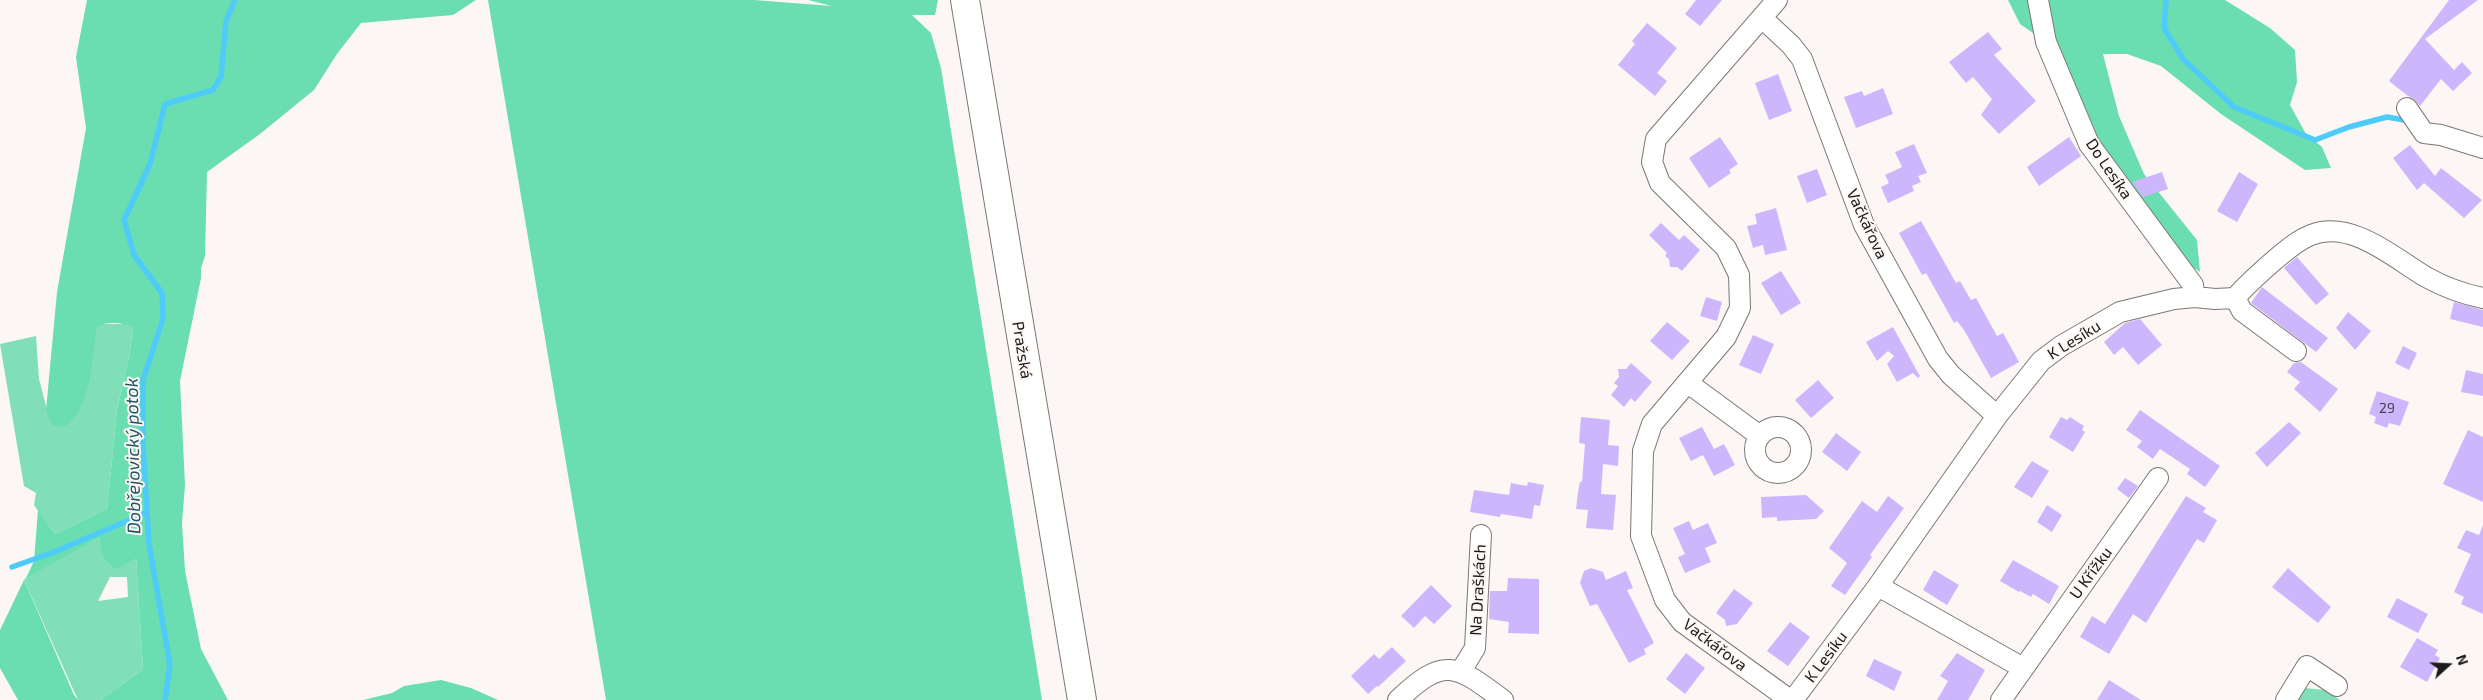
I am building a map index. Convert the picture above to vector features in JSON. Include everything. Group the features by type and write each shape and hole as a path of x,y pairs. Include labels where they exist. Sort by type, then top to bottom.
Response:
{"main road":[{"name":"Pražská","path":"965,0 1082,700"}],"street":[{"name":"Vačkářova","path":"1777,0 1656,139 1652,162 1660,183 1726,248 1739,275 1740,308 1726,337 1652,424 1643,451 1641,536 1665,600 1682,622 1792,700"},
{"name":"Do Lesíka","path":"2038,0 2046,42 2089,144 2193,285 2195,296"},
{"name":"Vačkářova","path":"1762,18 1791,45 1802,59 1864,225 1938,359 1951,375 1997,416"},
{"path":"2413,117 2424,133 2441,135 2483,148"},
{"path":"2296,351 2242,311 2236,298 2252,279 2296,243 2313,234 2334,231 2360,237 2428,278 2465,295 2483,298"},
{"name":"K Lesíku","path":"1792,700 1878,586 1997,416 2041,361 2061,346 2120,312 2195,296 2215,299 2236,298"},
{"path":"1688,383 1760,436"},
{"name":"U Křížku","path":"2001,700 2158,478"},
{"name":"Na Draškách","path":"1461,671 1475,648 1481,535"},
{"path":"1878,586 2023,668"},
{"path":"2286,700 2307,666 2337,686"},
{"path":"1398,700 1419,680 1441,669 1461,671 1504,700"}],"green space":[{"path":"87,0 476,0 453,15 361,23 337,54 314,90 260,134 207,172 205,256 201,268 201,278 180,381 185,485 182,523 185,571 201,649 228,700 100,700 143,669 136,558 117,569 106,560 101,547 100,537 26,578 34,561 38,510 55,534 107,509 117,410 129,357 133,328 125,324 115,323 97,327 89,382 81,408 64,427 51,425 46,410 57,292 86,128 76,57"},
{"path":"488,0 754,0 832,6 808,0 938,0 935,15 912,15 931,33 941,68 1042,700 606,700"},
{"path":"2008,0 2225,0 2270,28 2295,50 2297,82 2290,105 2306,134 2322,147 2331,168 2305,170 2221,114 2161,66 2127,54 2103,54 2119,116 2144,174 2197,240 2200,272 2166,250 2109,171 2046,42 2020,24"},
{"path":"100,324 129,324 133,328 129,357 117,410 107,509 55,534 34,505 36,493 24,486 0,344 36,336 39,379 51,425 88,384 96,327"},
{"path":"100,537 136,558 143,669 100,700 78,700 24,580 29,574","holes":["110,577 127,577 128,597 98,601"]},
{"path":"24,580 74,695 78,700 18,700 0,668 0,630"},
{"path":"441,680 471,688 498,700 363,700 392,693 404,686"},
{"path":"2295,687 2325,690 2340,700 2286,700"}],"building":[{"path":"1696,0 1722,0 1700,26 1685,14"},
{"path":"2449,0 2478,0 2425,39 2454,70 2462,62 2472,73 2453,91 2441,79 2420,106 2413,98 2389,81"},
{"path":"1647,23 1677,48 1657,73 1667,81 1655,96 1618,65 1635,44 1632,41"},
{"path":"1988,32 2002,49 1994,55 2036,101 1999,134 1981,115 1992,99 1973,77 1966,83 1949,62"},
{"path":"1778,74 1792,111 1769,120 1755,83"},
{"path":"1883,88 1893,114 1856,128 1844,97 1862,91 1864,96"},
{"path":"1720,137 1738,164 1729,170 1731,173 1709,188 1689,158"},
{"path":"2069,137 2081,156 2039,186 2027,167"},
{"path":"1914,144 1927,173 1918,176 1921,182 1912,186 1914,191 1888,203 1881,187 1889,183 1885,175 1902,167 1895,152"},
{"path":"2410,145 2435,176 2441,168 2482,200 2464,218 2424,183 2417,190 2393,158"},
{"path":"1817,169 1827,195 1807,203 1797,176"},
{"path":"2162,172 2168,189 2143,197 2132,182"},
{"path":"2239,172 2258,184 2237,222 2217,211"},
{"path":"1776,208 1787,250 1765,255 1763,245 1753,248 1747,226 1757,224 1755,214"},
{"path":"1921,221 1956,283 1960,281 1971,300 1976,298 1997,336 2003,333 2019,362 1991,378 1964,330 1957,321 1954,323 1926,273 1922,275 1899,233"},
{"path":"1661,223 1679,240 1684,235 1700,250 1682,271 1677,267 1670,267 1669,259 1665,256 1667,253 1649,235"},
{"path":"2297,257 2329,294 2316,305 2284,268"},
{"path":"1781,271 1801,303 1781,315 1761,283"},
{"path":"2262,287 2328,338 2316,352 2251,303"},
{"path":"1706,297 1722,302 1717,321 1700,316"},
{"path":"2454,302 2483,310 2483,327 2450,319"},
{"path":"2348,312 2371,331 2355,350 2336,328"},
{"path":"2140,319 2162,345 2138,365 2123,347 2114,355 2104,342 2125,323"},
{"path":"1667,322 1690,341 1672,360 1650,341"},
{"path":"1893,327 1920,376 1918,378 1913,373 1897,382 1887,364 1894,356 1888,351 1877,361 1866,342"},
{"path":"1753,335 1774,344 1761,374 1739,365"},
{"path":"2403,346 2417,353 2409,370 2395,363"},
{"path":"2301,362 2338,389 2320,412 2294,389 2300,382 2287,372 2294,363"},
{"path":"1631,363 1652,382 1635,402 1631,398 1624,407 1611,395 1618,386 1614,383 1619,377 1618,369 1626,369"},
{"path":"2466,370 2483,374 2483,396 2461,392"},
{"path":"1818,380 1834,398 1811,418 1795,400"},
{"path":"2377,391 2409,402 2400,426 2389,423 2387,428 2374,423 2376,417 2369,414"},
{"path":"2140,410 2220,466 2205,487 2187,474 2190,469 2160,449 2153,459 2137,447 2142,441 2126,430"},
{"path":"1581,417 1610,420 1608,445 1619,446 1618,466 1603,464 1601,494 1616,495 1613,530 1586,528 1588,510 1576,509 1580,482 1582,482 1585,444 1579,443"},
{"path":"2061,417 2067,420 2070,417 2084,426 2082,430 2085,432 2073,452 2049,437"},
{"path":"2289,422 2301,433 2267,467 2255,453"},
{"path":"1702,427 1714,449 1724,444 1735,465 1714,476 1703,455 1691,461 1679,438"},
{"path":"2468,430 2483,437 2483,502 2443,484"},
{"path":"1836,433 1861,452 1847,471 1822,452"},
{"path":"2032,461 2049,471 2032,498 2014,487"},
{"path":"2125,478 2138,486 2129,498 2117,489"},
{"path":"1528,482 1544,485 1540,506 1534,505 1532,519 1501,514 1500,517 1470,512 1474,490 1509,495 1511,483 1527,486"},
{"path":"1806,495 1824,511 1816,519 1777,521 1777,517 1762,518 1761,497"},
{"path":"1888,496 1904,508 1870,555 1872,557 1845,595 1831,586 1847,563 1829,548 1862,501 1877,512"},
{"path":"2186,496 2206,508 2203,512 2217,520 2204,543 2197,539 2146,623 2133,614 2109,654 2080,637 2092,616 2105,624"},
{"path":"2047,505 2062,515 2052,532 2037,522"},
{"path":"1689,521 1693,530 1708,523 1717,543 1705,548 1711,562 1685,573 1678,557 1685,554 1673,528"},
{"path":"2483,525 2483,614 2461,604 2464,597 2454,592 2471,554 2457,548 2466,530 2479,535"},
{"path":"2013,560 2059,586 2049,604 2033,594 2031,597 2000,581"},
{"path":"1591,568 1603,572 1606,580 1626,571 1633,588 1627,590 1654,643 1644,649 1646,654 1629,663 1597,604 1590,606 1580,583 1584,571"},
{"path":"2288,568 2331,607 2318,623 2272,587"},
{"path":"1934,570 1959,585 1947,605 1923,590"},
{"path":"1508,578 1539,579 1539,634 1508,633 1509,622 1489,619 1490,591 1507,591"},
{"path":"1431,585 1452,606 1434,624 1425,616 1414,628 1401,616"},
{"path":"1734,589 1753,603 1737,624 1726,626 1725,620 1716,613"},
{"path":"2397,598 2428,614 2418,633 2387,617"},
{"path":"1790,622 1810,637 1788,666 1767,651"},
{"path":"2417,638 2438,650 2435,655 2440,658 2427,682 2400,667"},
{"path":"1392,647 1406,661 1368,694 1351,676 1374,654 1379,659"},
{"path":"1686,653 1705,668 1685,694 1666,679"},
{"path":"1957,653 1985,670 1968,700 1937,700 1948,681 1940,676"},
{"path":"1874,659 1902,672 1894,691 1866,676"},
{"path":"2109,680 2141,700 2097,700"}],"waterway":[{"name":"Dobřejovický potok","path":"165,700 170,665 149,544 143,445 143,380 163,319 162,293 134,255 124,220 150,164 165,104 213,90 221,77 226,21 235,0"},
{"name":"Dobřejovický potok","path":"2166,0 2164,28 2183,59 2234,107 2315,140 2349,127 2387,117 2410,121"},
{"path":"12,567 54,552 146,513"}]}
